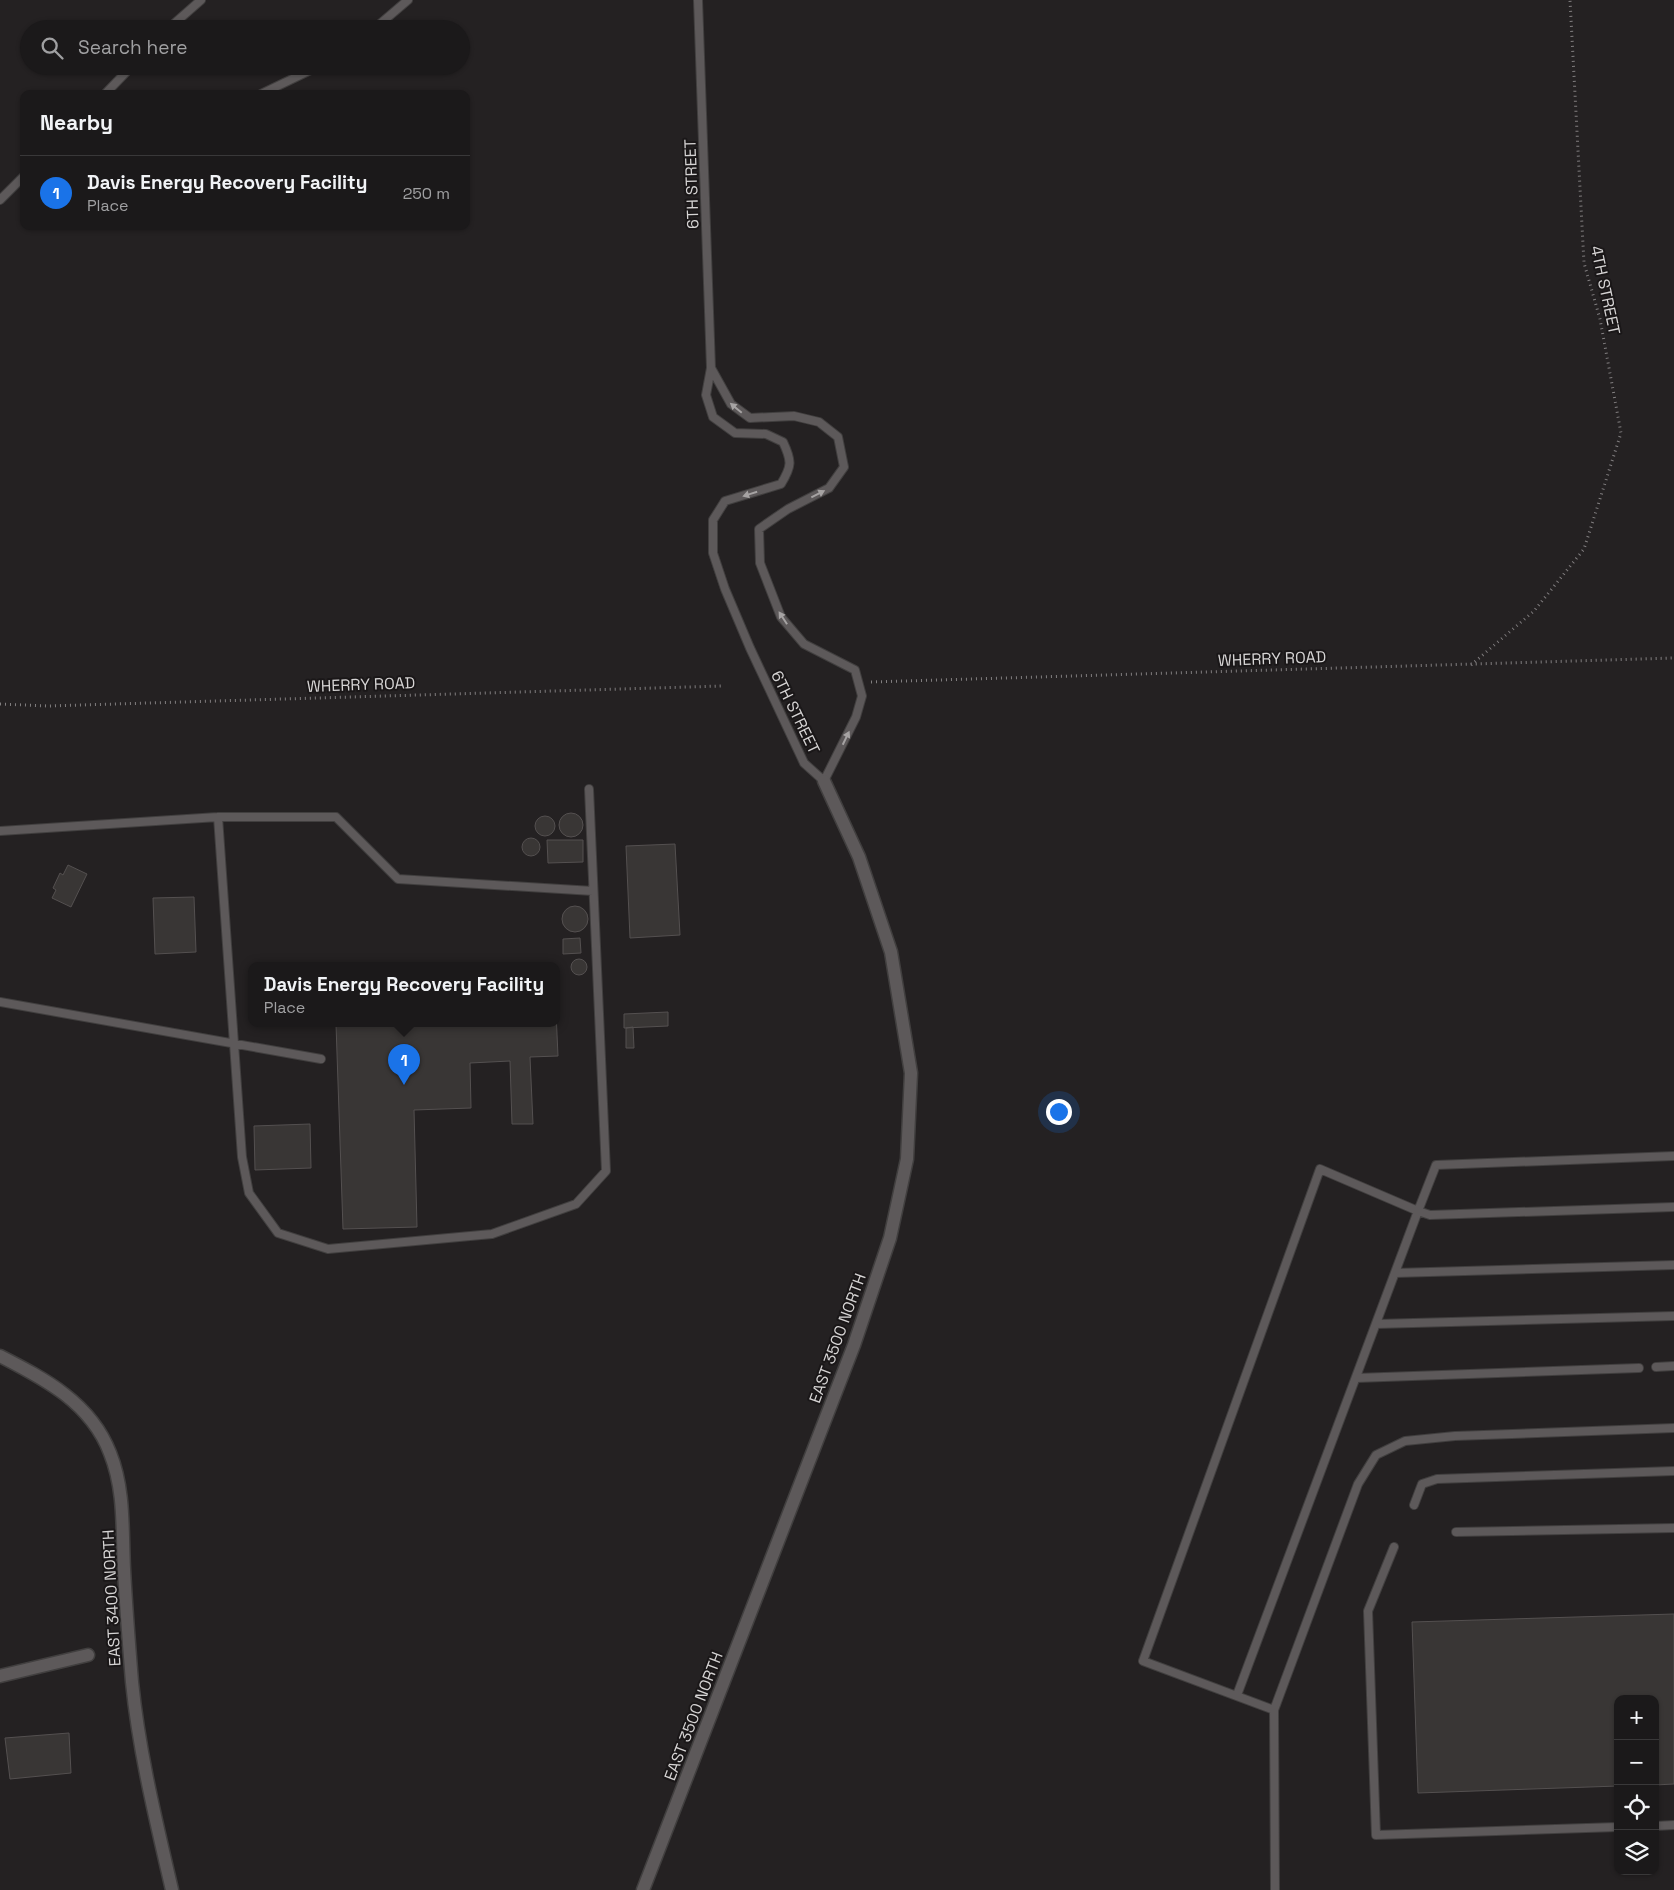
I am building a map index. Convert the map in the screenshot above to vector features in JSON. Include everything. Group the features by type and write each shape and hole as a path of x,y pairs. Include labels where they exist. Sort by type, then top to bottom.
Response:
{"street":[{"name":"EAST 3500 NORTH","path":"643,1890 854,1345 890,1238 907,1159 911,1073 891,952 859,857 824,781"},
{"name":"EAST 3400 NORTH","path":"0,1356 44,1379 73,1399 93,1422 110,1453 122,1498 132,1683 150,1794 172,1890"},
{"path":"0,1676 88,1655"}],"lane":[{"path":"178,20 201,0"},
{"path":"385,20 408,0"},
{"name":"6TH STREET","path":"698,0 711,368 706,395 713,417 735,433 766,434 783,442 789,455 790,470 781,484 725,501 713,520 713,553 725,589 750,648 804,763 824,781 856,717 862,696 856,670 804,644 781,617 760,563 759,529 788,509 829,488 844,467 838,437 819,422 794,416 750,418 731,404 711,368"},
{"path":"108,90 123,75"},
{"path":"269,90 300,75"},
{"path":"0,200 20,180"},
{"path":"218,817 242,1156 249,1193 278,1233 328,1249 492,1234 576,1204 606,1171 589,789"},
{"path":"0,831 218,817 336,817 398,879 593,891"},
{"path":"0,1002 320,1059"},
{"path":"1237,1695 1436,1165 1674,1156"},
{"path":"1274,1710 1143,1661 1320,1169 1430,1215 1674,1207"},
{"path":"1395,1273 1674,1265"},
{"path":"1376,1324 1674,1316"},
{"path":"1656,1367 1674,1366"},
{"path":"1356,1378 1638,1368"},
{"path":"1275,1890 1274,1710 1358,1484 1376,1455 1405,1441 1455,1436 1674,1428"},
{"path":"1414,1505 1422,1484 1437,1479 1674,1471"},
{"path":"1456,1532 1674,1528"},
{"path":"1394,1547 1368,1611 1376,1835 1614,1827"},
{"path":"1659,1826 1674,1825"}],"path":[{"name":"4TH STREET","path":"1471,665 1534,611 1584,549 1621,433 1600,319 1584,263 1570,0"},
{"name":"WHERRY ROAD","path":"871,682 1674,658"},
{"name":"WHERRY ROAD","path":"0,704 48,706 722,686"}],"building":[{"path":"571,813 579,817 583,825 579,833 571,837 563,833 559,825 563,817"},
{"path":"541,816 549,816 555,822 555,830 549,836 541,836 535,830 535,822"},
{"path":"527,838 535,838 540,843 538,854 527,856 522,851 522,843"},
{"path":"547,840 583,840 583,862 548,863"},
{"path":"675,844 680,935 630,938 626,846"},
{"path":"68,865 87,874 71,907 52,898 56,890 53,888 60,873 63,875"},
{"path":"194,897 196,952 155,954 153,898"},
{"path":"575,906 584,910 588,919 584,928 575,932 566,928 562,919 566,910"},
{"path":"580,938 581,953 563,954 563,939"},
{"path":"576,959 582,959 587,964 585,973 576,975 571,970 571,964"},
{"path":"668,1012 668,1026 624,1028 624,1014"},
{"path":"336,1027 557,1027 558,1056 530,1057 533,1124 512,1124 510,1061 470,1063 471,1108 414,1110 417,1227 343,1229"},
{"path":"633,1027 634,1048 626,1048 626,1028"},
{"path":"310,1124 311,1168 255,1170 254,1126"},
{"path":"1674,1614 1674,1784 1659,1785 1659,1695 1614,1695 1614,1786 1418,1793 1412,1622"},
{"path":"69,1733 71,1773 10,1779 5,1738"}],"place":[{"name":"Davis Energy Recovery Facility","path":"404,1085"}]}
